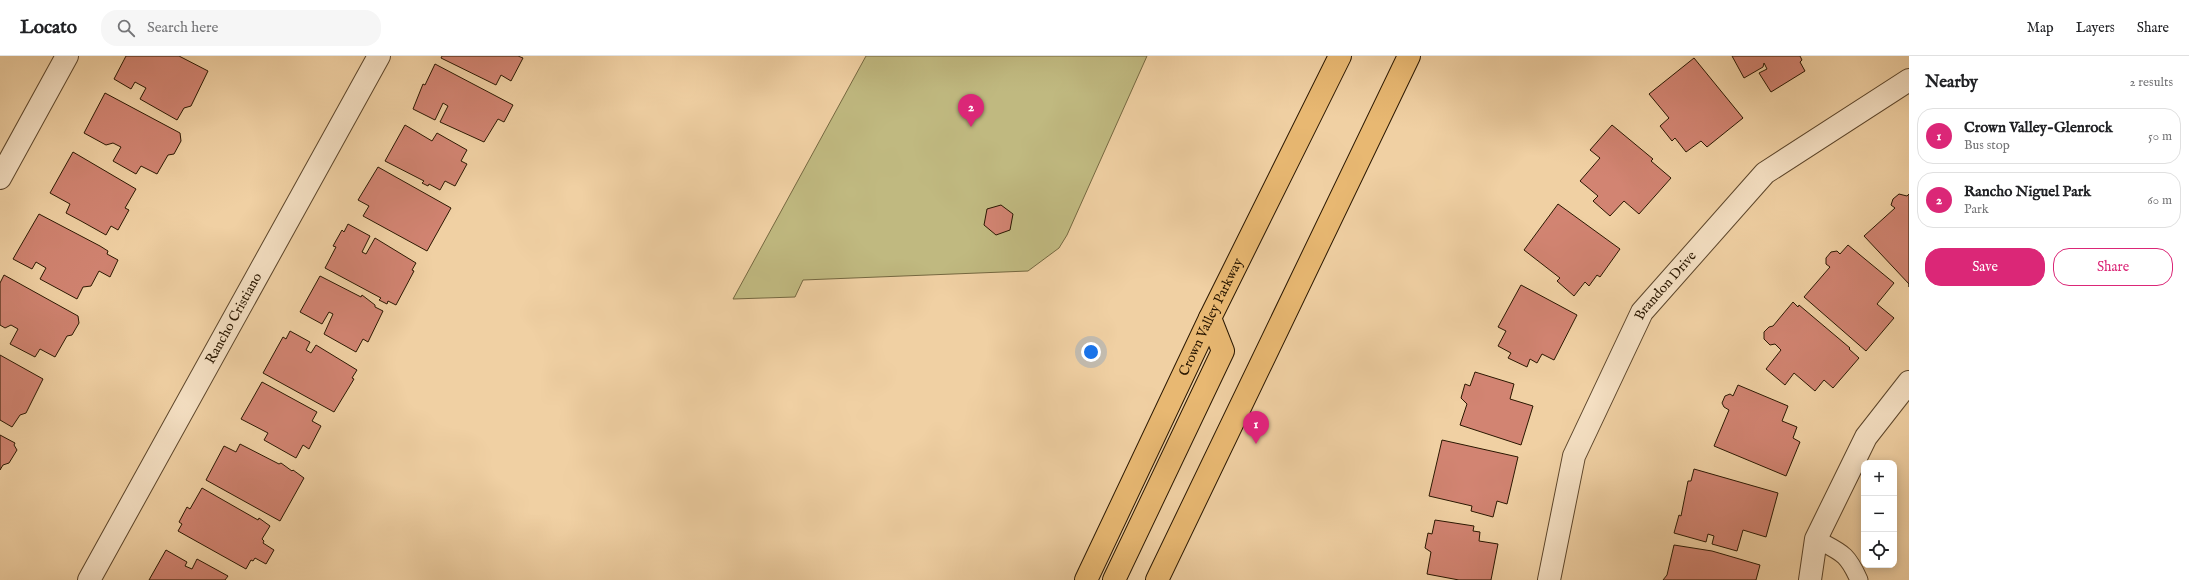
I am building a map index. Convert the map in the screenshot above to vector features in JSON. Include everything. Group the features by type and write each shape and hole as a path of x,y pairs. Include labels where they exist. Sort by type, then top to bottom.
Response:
{"main road":[{"name":"Crown Valley Parkway","path":"1086,580 1210,318 1340,56"},
{"path":"1156,580 1409,56"},
{"path":"1114,580 1223,351 1210,318"}],"street":[{"path":"0,178 67,56"},
{"name":"Rancho Cristiano","path":"89,580 379,56"},
{"name":"Brandon Drive","path":"1549,580 1574,456 1642,312 1765,173 1909,80"},
{"path":"1810,580 1816,540 1866,437 1909,382"}],"lane":[{"path":"1816,540 1841,553 1850,561 1859,580"}],"shaded area":[{"path":"866,56 1147,56 1067,235 1059,248 1028,271 803,280 795,297 733,299"}],"building":[{"path":"126,56 179,56 208,71 191,106 184,108 177,120 140,99 146,88 135,82 131,89 114,79"},
{"path":"442,56 518,56 523,58 511,81 501,75 496,85 441,58"},
{"path":"1732,56 1800,56 1802,60 1800,62 1805,71 1771,92 1759,73 1767,69 1764,63 1763,67 1744,78"},
{"path":"1694,58 1743,118 1707,147 1701,141 1686,152 1675,138 1672,141 1660,126 1669,118 1649,94"},
{"path":"435,64 513,105 504,122 498,119 484,142 440,122 448,106 443,103 435,120 413,109 423,84 425,85"},
{"path":"105,93 180,133 181,141 174,154 168,155 157,174 141,166 136,174 113,161 121,147 113,143 106,145 84,133"},
{"path":"405,125 432,141 437,133 467,150 461,161 467,164 455,186 445,181 440,190 429,184 428,186 422,183 424,181 385,161"},
{"path":"1612,125 1653,159 1651,161 1671,178 1639,214 1624,201 1610,216 1593,201 1598,196 1580,181 1600,158 1590,150"},
{"path":"73,152 136,189 125,208 129,210 118,230 111,226 106,235 66,213 70,204 50,193"},
{"path":"378,167 451,208 427,251 363,216 369,206 358,200"},
{"path":"1899,194 1907,196 1909,194 1909,284 1864,236 1895,208 1891,205 1893,199"},
{"path":"1558,204 1620,249 1600,277 1597,275 1589,286 1585,282 1574,296 1557,281 1560,278 1524,250"},
{"path":"1001,205 1013,214 1010,230 996,235 984,225 987,209"},
{"path":"39,214 108,251 107,254 118,260 110,277 99,271 91,286 83,287 77,299 40,279 46,268 36,262 32,269 13,259"},
{"path":"348,224 370,236 362,252 366,254 375,238 416,263 412,270 414,271 396,305 388,301 387,304 379,300 381,298 325,268 336,247 333,246 342,230 344,232"},
{"path":"1848,245 1894,283 1877,304 1894,318 1866,351 1804,297 1830,267 1826,264 1826,258 1831,252 1837,251 1840,254"},
{"path":"4,275 78,316 79,323 72,335 67,336 55,357 40,349 35,357 10,344 18,329 11,325 5,328 0,325 0,283"},
{"path":"320,276 361,297 362,295 375,305 375,307 383,311 368,342 363,339 356,352 324,334 333,314 329,312 322,324 300,312"},
{"path":"1521,285 1577,315 1554,360 1542,354 1537,363 1530,359 1527,367 1508,358 1511,353 1498,346 1506,331 1498,327"},
{"path":"1793,302 1798,307 1799,305 1850,348 1849,349 1859,358 1833,388 1824,380 1815,391 1794,373 1785,385 1766,369 1781,350 1775,344 1770,345 1764,339 1764,332 1769,327 1773,326"},
{"path":"290,331 310,342 306,350 311,353 316,345 357,370 352,378 354,379 334,412 263,373 283,337 286,339"},
{"path":"0,355 43,379 26,413 20,415 12,427 0,420"},
{"path":"1475,372 1514,384 1510,399 1533,406 1521,445 1460,425 1467,404 1461,398 1465,384 1470,386"},
{"path":"262,382 317,412 312,421 321,426 309,449 303,445 296,458 264,440 268,433 241,419"},
{"path":"1738,385 1788,406 1782,421 1797,427 1793,438 1800,442 1786,476 1714,446 1729,410 1724,407 1722,403 1725,396 1730,394 1733,396"},
{"path":"0,435 15,443 14,445 17,450 9,463 3,465 0,470"},
{"path":"1442,440 1518,457 1507,504 1497,501 1493,517 1471,511 1472,506 1429,496"},
{"path":"240,444 279,464 281,463 304,478 280,521 206,480 224,446 236,452"},
{"path":"1694,469 1778,493 1766,537 1743,530 1737,551 1712,544 1714,536 1708,534 1706,542 1674,533 1679,515 1681,516 1688,481 1691,481"},
{"path":"202,488 258,520 259,518 270,526 262,539 264,541 263,543 274,550 266,564 255,558 253,561 251,560 246,569 178,531 182,524 179,522 187,507 190,509"},
{"path":"1435,520 1474,526 1473,531 1480,532 1479,541 1498,544 1491,580 1459,580 1427,574 1431,552 1425,548 1428,533 1432,534"},
{"path":"1674,545 1712,551 1760,565 1756,580 1663,580 1667,575"},
{"path":"166,550 187,562 185,566 192,569 197,559 228,576 225,580 149,580"}],"place":[{"name":"Rancho Niguel Park","path":"971,127"},
{"name":"Crown Valley-Glenrock","path":"1256,444"}]}
